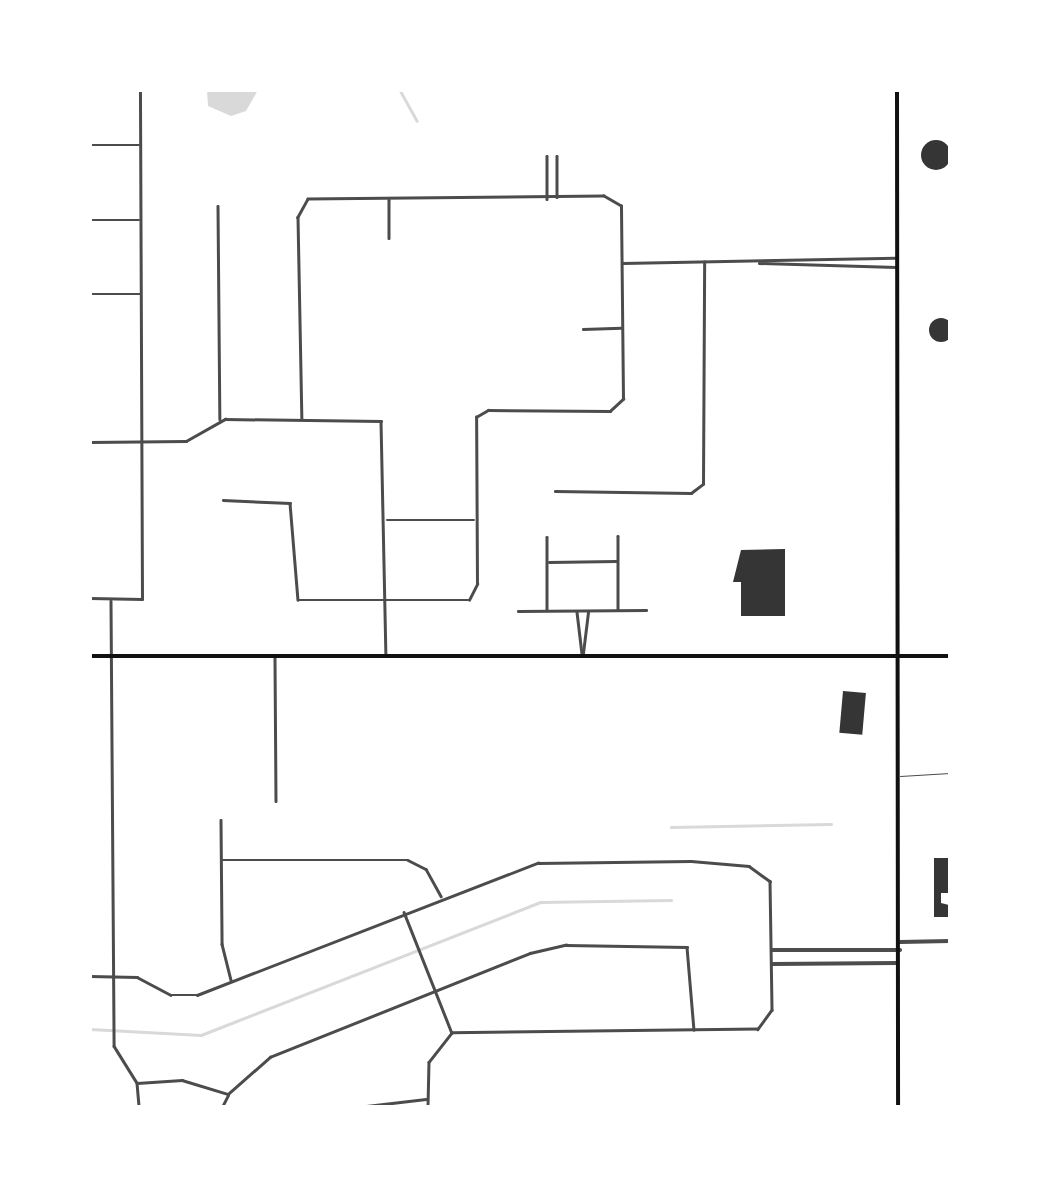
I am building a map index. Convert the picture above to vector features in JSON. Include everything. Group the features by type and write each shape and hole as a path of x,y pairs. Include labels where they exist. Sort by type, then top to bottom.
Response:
{"main road":[{"path":"896,90 898,1107"},
{"path":"90,656 950,656"}],"street":[{"path":"90,598 142,599 140,90"},
{"path":"90,145 141,144"},
{"path":"547,156 547,198"},
{"path":"557,156 557,199"},
{"path":"547,170 557,170"},
{"path":"223,500 290,502 298,600 386,602 472,598 476,417 488,410 618,407 622,263 618,201 312,198 302,204 302,419"},
{"path":"388,199 389,238"},
{"path":"218,206 220,419"},
{"path":"90,220 141,220"},
{"path":"622,263 896,258"},
{"path":"554,491 691,493 702,487 704,262"},
{"path":"748,262 896,267"},
{"path":"90,294 141,294"},
{"path":"582,329 622,328"},
{"path":"90,442 186,441 220,419 381,421 386,657"},
{"path":"385,520 475,520"},
{"path":"618,536 618,611"},
{"path":"546,537 547,611"},
{"path":"547,562 618,561"},
{"path":"110,598 114,1046 138,1083 140,1107"},
{"path":"518,611 646,610"},
{"path":"577,611 582,655"},
{"path":"582,655 588,611"},
{"path":"275,657 276,800"},
{"path":"222,820 222,944 231,981"},
{"path":"222,860 408,860 426,870 441,897"},
{"path":"90,976 142,978 178,996 231,981 441,897 553,861 691,861 749,866 766,874 772,893 772,964 766,1023 753,1031 452,1034 432,1055 428,1107"},
{"path":"404,912 452,1034"},
{"path":"900,942 950,941"},
{"path":"222,1107 228,1094 260,1062 436,990 558,946 690,950 694,1032"},
{"path":"772,950 900,950"},
{"path":"772,964 900,963"},
{"path":"138,1083 182,1080 228,1094"},
{"path":"358,1107 428,1099"}],"lane":[{"path":"900,776 950,773"}],"shaded area":[{"path":"207,90 258,90 246,111 231,116 208,106"}],"building":[{"path":"936,140 947,144 951,155 947,166 936,170 925,166 921,155 925,144"},
{"path":"941,318 950,321 950,339 941,342 932,339 929,330 932,321"},
{"path":"785,549 785,616 741,616 741,582 733,582 741,550"},
{"path":"843,691 866,693 862,735 839,733"},
{"path":"934,858 950,858 950,893 941,893 941,903 949,905 950,917 934,917"}],"waterway":[{"path":"400,90 417,121"},
{"path":"671,827 831,824"},
{"path":"90,1029 201,1035 540,902 671,900"}]}
